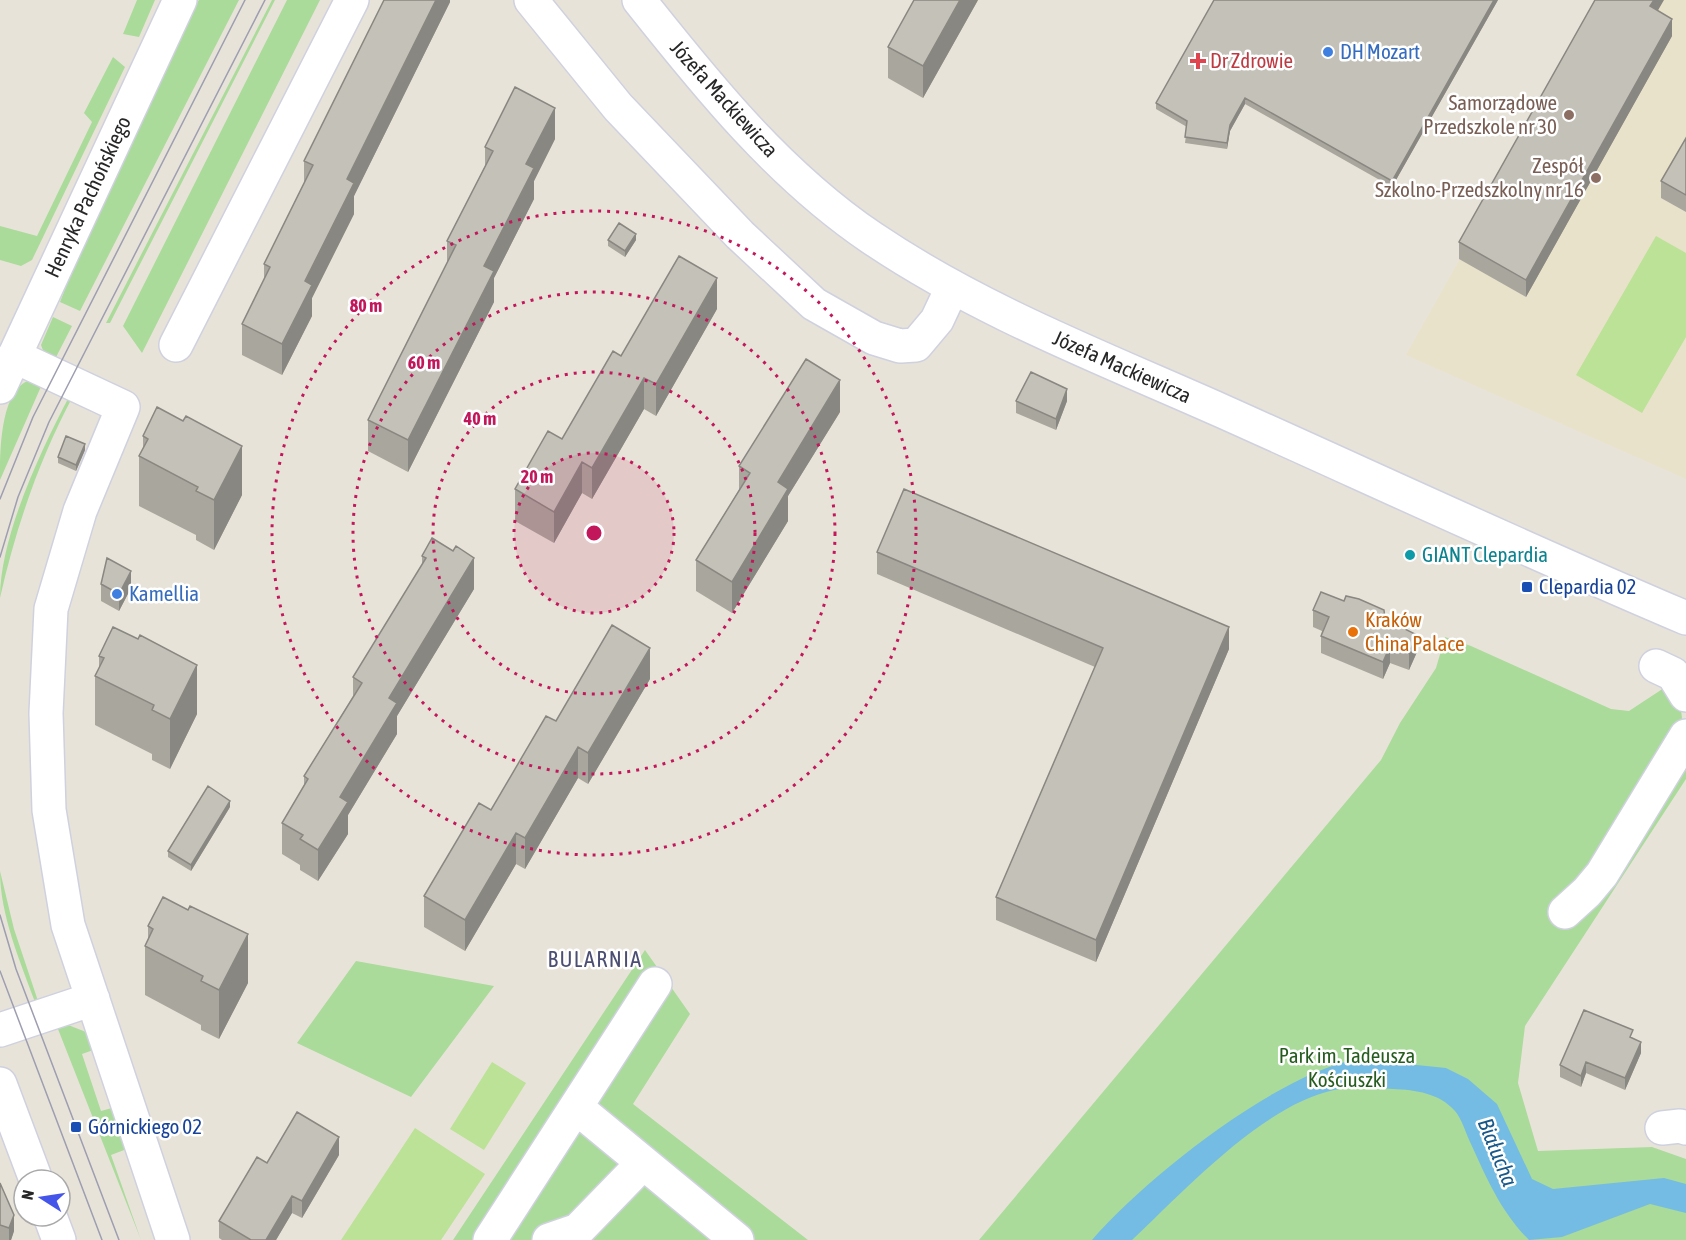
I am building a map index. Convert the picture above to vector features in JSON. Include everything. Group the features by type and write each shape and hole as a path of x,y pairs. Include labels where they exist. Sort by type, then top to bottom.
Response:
{"street":[{"path":"176,345 352,0"},
{"path":"531,0 618,107 740,235 814,304 874,338 900,346 916,345 937,320 952,288"},
{"name":"Józefa Mackiewicza","path":"639,0 704,81 771,155 871,237 952,288 1077,348 1686,618"},
{"name":"Henryka Pachońskiego","path":"0,387 180,3"},
{"path":"14,356 123,407 80,511 51,609 46,713 50,810 68,925 173,1240"},
{"path":"1656,666 1673,674 1686,695"},
{"path":"1565,912 1587,892 1602,874 1686,736"},
{"path":"490,1240 655,984"},
{"path":"0,1030 93,999"},
{"path":"0,1084 32,1168"},
{"path":"577,1108 736,1240"},
{"path":"574,1237 643,1163"}],"shaded area":[{"name":"Zespół Szkolno-Przedszkolny nr 16","path":"1605,0 1686,0 1686,479 1406,355"}],"green space":[{"path":"137,0 155,0 139,37 123,34"},
{"path":"199,0 239,0 80,311 60,302 83,243 188,16"},
{"path":"272,0 275,0 110,323 106,323"},
{"path":"287,0 320,0 142,353 123,326"},
{"path":"113,57 125,67 32,260 21,266 0,260 0,226 37,236 92,122 84,113"},
{"path":"1656,236 1686,253 1686,337 1642,413 1576,375"},
{"path":"53,317 72,326 53,363 46,358 41,345"},
{"path":"30,380 43,382 0,480 0,454 7,408 20,386"},
{"path":"70,395 73,396 39,469 30,494 13,545 0,598 7,548 24,494"},
{"name":"Park im. Tadeusza Kościuszki","path":"1445,637 1471,646 1611,709 1629,711 1670,684 1681,709 1682,719 1686,720 1686,779 1525,1026 1518,1083 1538,1151 1652,1147 1686,1159 1686,1240 979,1240 1381,760 1400,723 1436,668"},
{"path":"0,871 14,929 38,1001 35,1002 7,921"},
{"path":"645,950 690,1014 633,1104 808,1240 453,1240"},
{"path":"356,961 494,986 411,1097 297,1043"},
{"path":"63,1023 86,1032 99,1048 82,1054 101,1111 119,1106 132,1147 111,1155 141,1240 56,1024"},
{"path":"492,1062 526,1083 484,1150 450,1129"},
{"path":"415,1128 485,1174 441,1240 341,1240"}],"water":[{"name":"Białucha","path":"1358,1059 1446,1068 1468,1079 1497,1104 1532,1179 1553,1189 1664,1178 1686,1184 1686,1213 1650,1204 1562,1237 1529,1240 1503,1207 1483,1170 1460,1118 1449,1105 1434,1096 1419,1092 1402,1089 1356,1088 1334,1090 1307,1099 1253,1131 1200,1175 1132,1240 1092,1240 1115,1215 1178,1159 1253,1106 1290,1084 1326,1068"}],"building":[{"path":"384,0 436,0 347,179 354,183 305,281 312,285 282,344 242,324 270,267 264,264 313,165 304,161"},
{"path":"914,0 960,0 923,66 888,47"},
{"name":"DH Mozart","path":"1214,0 1494,0 1392,181 1245,98 1230,125 1227,143 1185,137 1187,121 1156,103"},
{"path":"1595,0 1654,0 1650,6 1672,19 1526,280 1459,242"},
{"path":"515,87 555,108 526,164 534,168 484,266 494,271 408,440 368,420 456,245 447,241 493,151 485,147"},
{"path":"1686,138 1686,195 1661,181"},
{"path":"619,223 636,234 625,251 608,240"},
{"path":"679,256 717,278 656,384 644,378 592,468 582,462 554,512 515,489 548,431 562,439 613,351 621,356"},
{"path":"806,359 840,380 778,482 788,489 732,582 696,560 750,473 739,466"},
{"path":"1031,372 1067,389 1056,419 1016,401"},
{"path":"157,407 183,421 186,416 242,446 214,500 196,491 198,487 139,456 148,439 143,436"},
{"path":"66,436 85,444 76,465 58,457"},
{"path":"904,489 1229,627 1096,940 996,897 1103,648 877,552"},
{"path":"432,538 453,551 456,546 474,558 389,698 397,703 340,797 348,802 318,850 300,839 303,835 282,823 308,779 304,776 362,683 353,677 426,558 422,556"},
{"path":"107,558 131,571 119,594 101,584"},
{"path":"1321,592 1344,601 1346,596 1359,599 1384,610 1385,619 1417,635 1409,653 1390,646 1383,662 1321,636 1329,617 1313,610"},
{"path":"612,625 650,648 588,753 578,747 525,838 516,833 465,920 424,896 479,803 491,810 546,716 556,721"},
{"path":"113,627 138,639 140,635 197,665 170,719 152,710 154,705 95,676 104,658 99,656"},
{"path":"208,786 230,801 191,865 168,851"},
{"path":"163,897 188,910 190,906 248,934 219,990 201,981 203,976 145,946 153,929 148,926"},
{"path":"1584,1010 1633,1030 1630,1037 1641,1042 1625,1078 1586,1062 1581,1076 1560,1065"},
{"path":"297,1112 339,1137 302,1201 292,1196 266,1240 251,1240 219,1221 257,1157 267,1163"},
{"path":"0,1183 12,1210 12,1220 9,1228 0,1225"}],"tram line":[{"path":"0,499 33,417 245,0"},
{"path":"0,557 18,497 49,422 265,0"},
{"path":"0,915 16,969 119,1240"},
{"path":"0,971 102,1240"}],"place":[{"name":"DH Mozart","path":"1328,52"},
{"name":"Dr Zdrowie","path":"1198,61"},
{"name":"Samorządowe Przedszkole nr 30","path":"1569,115"},
{"name":"Zespół Szkolno-Przedszkolny nr 16","path":"1596,178"},
{"name":"GIANT Clepardia","path":"1410,555"},
{"name":"Clepardia 02","path":"1527,587"},
{"name":"Kamellia","path":"117,594"},
{"name":"Kraków China Palace","path":"1353,632"},
{"name":"Górnickiego 02","path":"76,1127"}],"district":[{"name":"BULARNIA","path":"595,959"}]}
